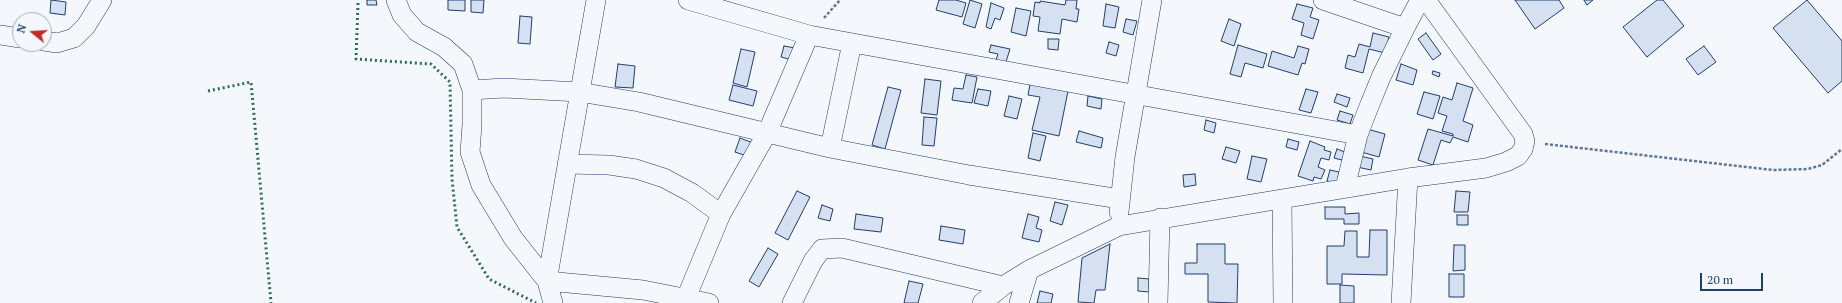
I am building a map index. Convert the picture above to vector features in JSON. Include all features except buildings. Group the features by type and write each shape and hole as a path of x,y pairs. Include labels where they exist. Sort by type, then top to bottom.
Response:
{"street":[{"path":"52,42 57,43 74,38 86,26 102,0"},
{"path":"396,0 402,15 417,32 444,47 463,64 472,90 470,152 481,185 514,238 537,265 547,281 553,303"},
{"path":"547,281 596,0"},
{"path":"688,0 809,34 852,43 1135,93 1358,135"},
{"path":"1119,226 1120,199 1135,93 1152,0"},
{"path":"1323,0 1405,28"},
{"path":"1345,188 1358,135 1381,78 1420,0"},
{"path":"982,303 1002,286 1029,270 1119,226 1408,178 1486,168 1506,162 1518,156 1523,149 1525,141 1523,134 1426,0"},
{"path":"686,298 721,214 767,134 809,34"},
{"path":"0,35 12,37"},
{"path":"830,148 852,43"},
{"path":"472,90 504,88 579,92 645,103 767,134 830,148 969,175 1120,199"},
{"path":"567,164 636,169 664,178 692,193 721,214"},
{"path":"1401,303 1408,178"},
{"path":"1282,199 1283,303"},
{"path":"1158,303 1160,218"},
{"path":"792,303 813,260 822,249 842,248 1002,286"},
{"path":"1019,303 1029,270"},
{"path":"547,281 643,290 709,303"}],"path":[{"path":"1525,141 1774,170 1808,169 1822,165 1842,149"}],"hedge":[{"path":"358,3 356,59 431,64 450,82 452,179 457,227 489,279 536,303"},
{"path":"208,91 251,82 271,303"}]}
